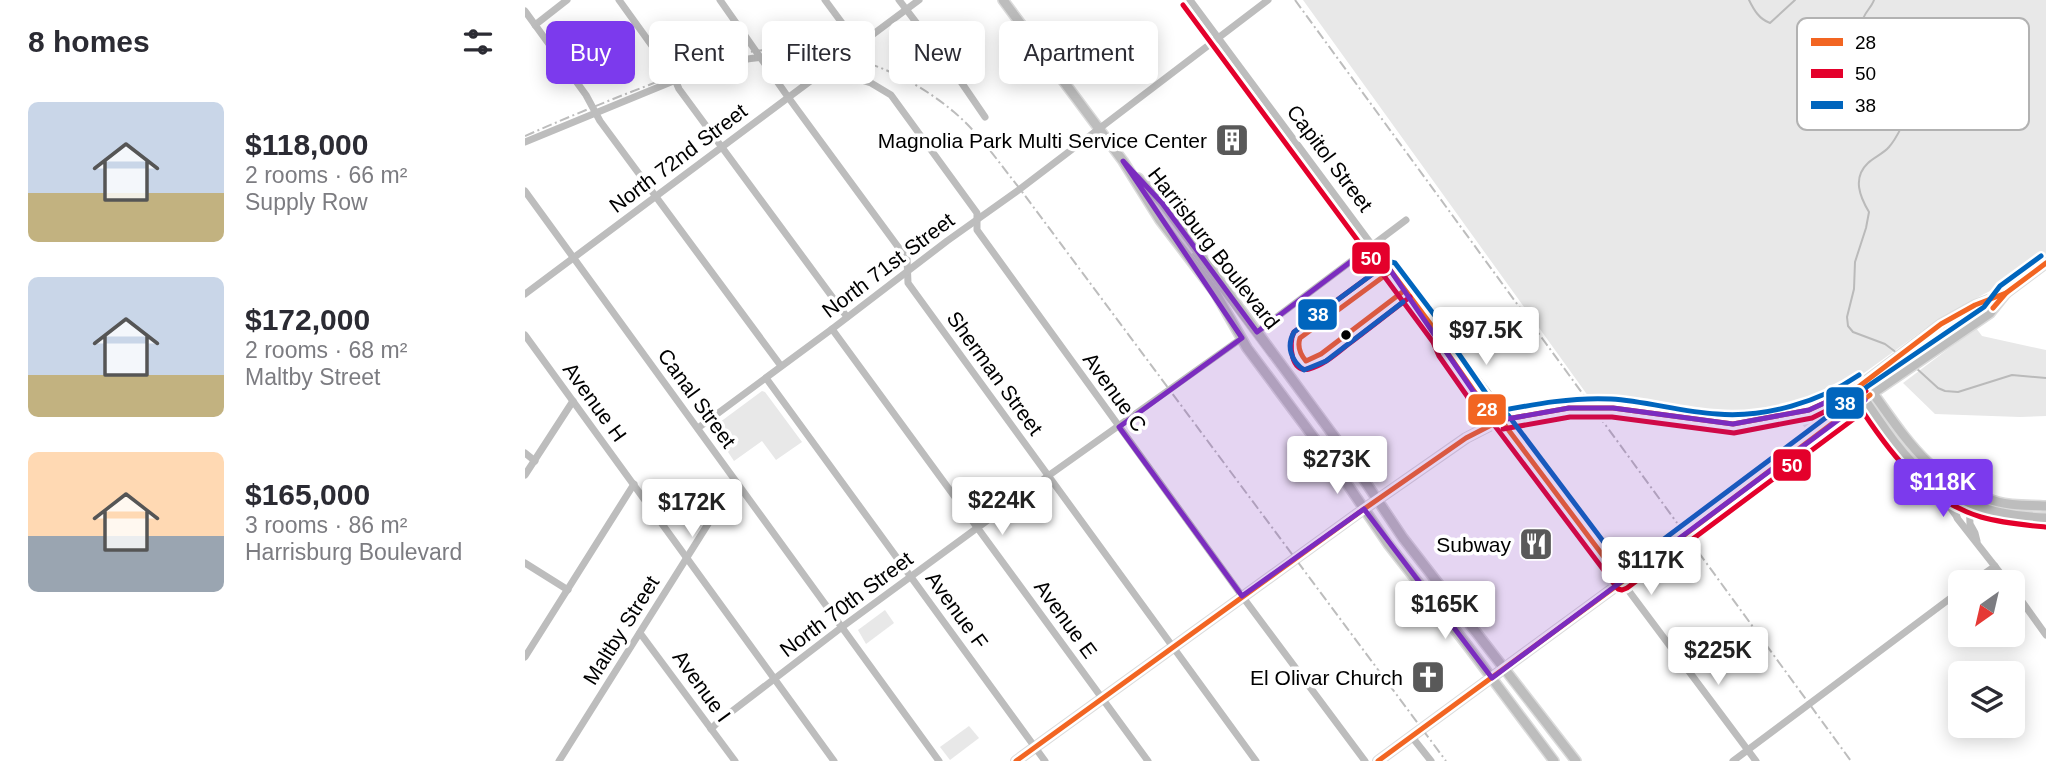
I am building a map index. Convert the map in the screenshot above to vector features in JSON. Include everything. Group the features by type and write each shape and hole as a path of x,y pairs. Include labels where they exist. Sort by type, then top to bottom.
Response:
{"main road":[{"name":"Harrisburg Boulevard","path":"1003,0 1123,161 1160,219 1216,292 1247,349 1335,466 1388,544 1554,761"},
{"name":"Harrisburg Boulevard","path":"1123,161 1162,202 1342,447 1403,538 1576,761"},
{"path":"1378,761 1873,393 1990,313 2006,293 2046,263"},
{"path":"1016,761 1364,509 1466,438 1501,420 1569,408 1613,408 1733,424 1809,410 1861,385 1941,324 1975,305 2006,293"},
{"path":"1861,385 1873,393 1930,467 1951,482 2000,502 2046,506"},
{"path":"1861,385 1865,400 1902,453 1933,483 1959,499 1988,511 2011,516 2046,518"}],"street":[{"path":"535,24 567,0"},
{"path":"619,0 649,43"},
{"name":"Sherman Street","path":"720,0 907,259 908,283 1256,761"},
{"path":"825,0 841,21"},
{"path":"899,0 985,117"},
{"name":"North 72nd Street","path":"875,34 919,0"},
{"name":"Capitol Street","path":"1190,0 1441,338 1446,351 1488,411 1501,420 1756,761"},
{"name":"North 71st Street","path":"698,428 1268,0"},
{"path":"525,11 655,196 781,366"},
{"path":"748,58 760,56"},
{"path":"525,142 665,84"},
{"path":"677,84 721,148 848,317"},
{"name":"North 72nd Street","path":"525,294 806,84"},
{"name":"Avenue C","path":"873,84 891,95 977,214 977,230 1365,761"},
{"name":"Canal Street","path":"525,191 939,761"},
{"path":"1257,332 1406,220"},
{"name":"Avenue E","path":"832,329 1148,761"},
{"name":"Avenue H","path":"525,335 834,761"},
{"name":"North 70th Street","path":"711,729 842,627 1242,338"},
{"name":"Avenue F","path":"767,378 1045,761"},
{"path":"525,475 573,401"},
{"path":"525,453 535,461"},
{"name":"Maltby Street","path":"559,761 736,481"},
{"path":"1933,483 1998,570"},
{"path":"525,657 634,484"},
{"path":"1957,518 1959,499 1968,491"},
{"path":"1968,491 1970,524 1977,542"},
{"path":"525,564 568,590"},
{"path":"1989,570 1995,566"},
{"path":"1733,761 1948,600"},
{"path":"2025,606 2046,635"},
{"name":"Avenue I","path":"640,633 735,761"},
{"path":"1412,737 1431,761"}],"highlighted area":[{"path":"1123,161 1162,203 1257,332 1373,245 1473,391 1501,420 1569,408 1613,408 1733,424 1809,410 1857,388 1865,400 1492,678 1364,509 1242,596 1119,427 1242,338"}],"shaded area":[{"path":"1303,0 2046,0 2046,255 2011,281 1929,326 1853,381 1814,402 1775,413 1743,416 1675,412 1591,400"},
{"path":"1976,328 1982,336 2046,350 2046,416 1935,414 1903,383"},
{"path":"762,391 802,442 776,460 762,441 734,461 712,428"},
{"path":"1849,398 1851,401 1809,433 1798,419"},
{"path":"885,610 894,623 866,644 858,630"},
{"path":"969,726 979,738 950,760 940,747"}],"waterway":[{"path":"1749,0 1760,17 1770,23 1795,0"},
{"path":"1863,18 1874,0"},
{"path":"1897,353 1885,344 1853,332 1848,326 1847,317 1854,289 1855,262 1869,212 1859,188 1860,175 1868,163 1892,143 1900,130"},
{"path":"1915,367 1945,391 1958,392 2012,375 2046,378"}],"tram line":[{"path":"1193,254 1270,356"}],"railway":[{"path":"1295,0 1851,761"},
{"path":"525,136 688,70 755,51 809,50 835,54 886,70 933,96 972,130 1020,189 1446,761"}],"transit line":[{"name":"50","path":"1183,5 1433,342 1439,356 1481,416 1495,426 1618,589 1627,588 1863,412 1899,461 1928,489 1944,500 1981,517 2045,527"},
{"name":"38","path":"1403,302 1326,361 1304,370 1293,358 1290,343 1294,332 1386,264 1395,263 1448,333 1454,347 1494,405 1508,415 1624,569 1868,386 1984,307 2000,286 2041,256"},
{"name":"28","path":"1993,308 2006,293 2046,263"},
{"name":"50","path":"1386,264 1294,332 1291,350 1298,367 1309,369 1320,365 1410,297"},
{"name":"28","path":"1405,290 1321,354 1306,361 1302,356 1300,338 1391,271 1441,338 1446,351 1488,411 1501,420 1622,581"},
{"name":"28","path":"1016,761 1364,509 1466,438 1501,420 1569,408 1613,408 1733,424 1809,410 1857,388 1941,324 1975,305 2006,293"},
{"name":"38","path":"1499,411 1555,402 1597,399 1624,400 1704,413 1735,415 1773,411 1810,400 1859,375"},
{"name":"50","path":"1503,429 1570,417 1612,417 1734,433 1812,418 1866,391"},
{"name":"28","path":"1378,761 1870,395"}],"place":[{"name":"Magnolia Park Multi Service Center","path":"1232,140"},
{"name":"Subway","path":"1536,544"},
{"name":"El Olivar Church","path":"1428,677"}]}
